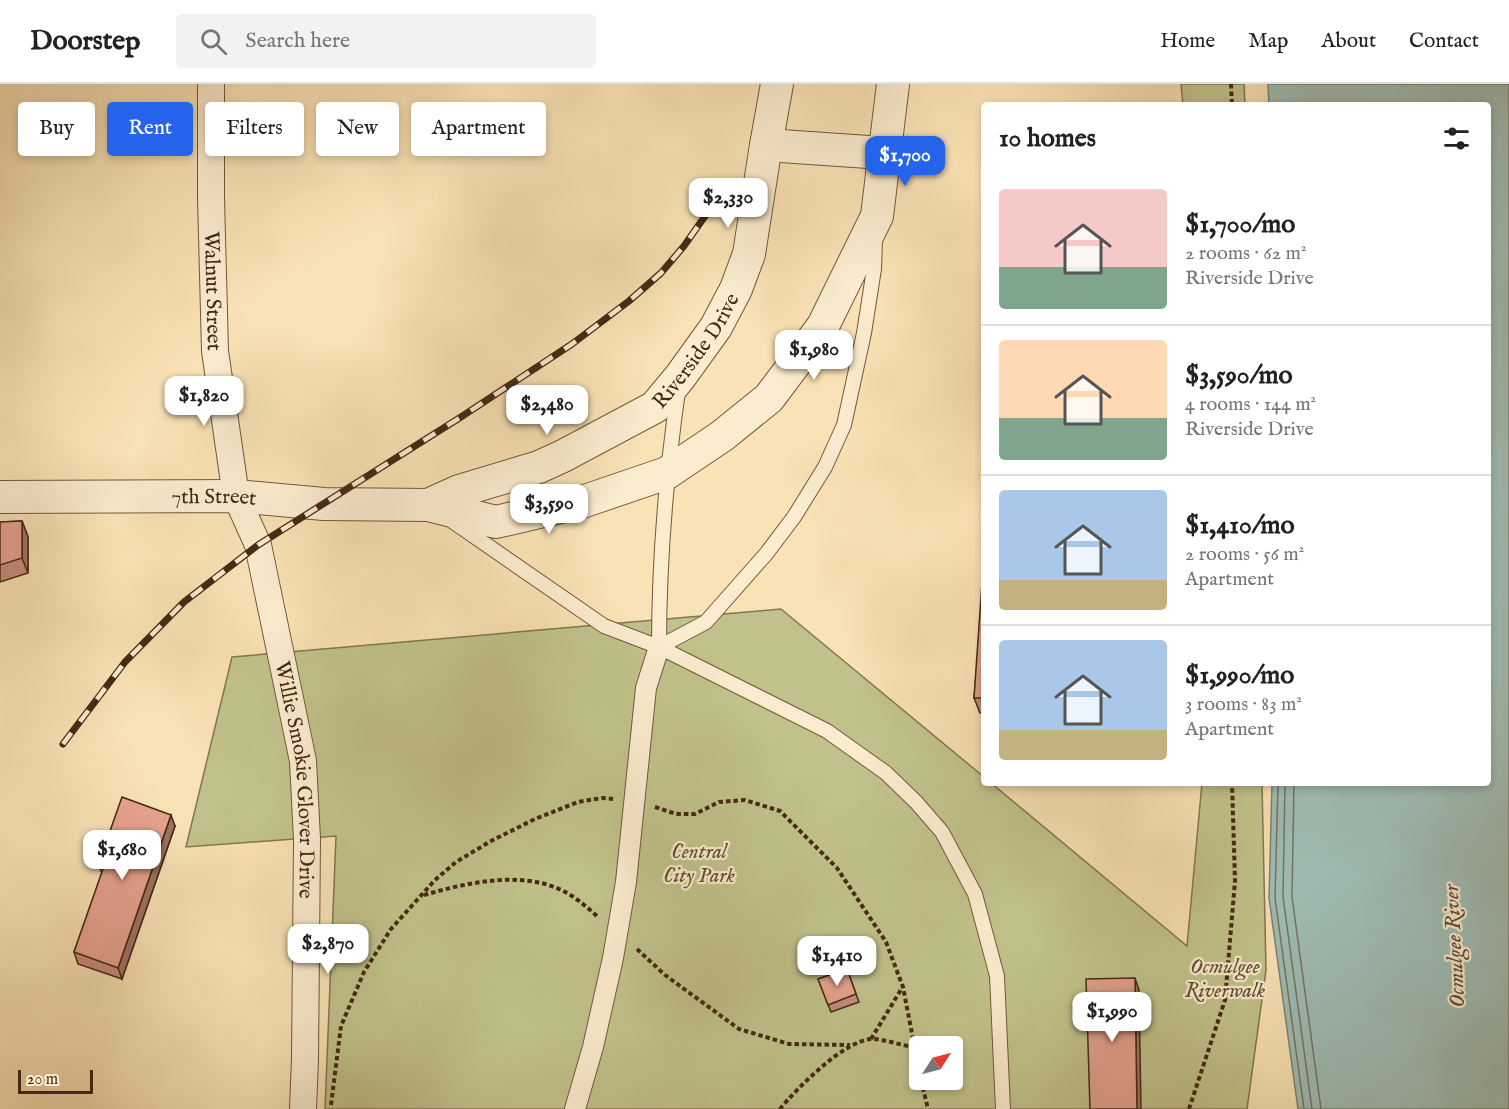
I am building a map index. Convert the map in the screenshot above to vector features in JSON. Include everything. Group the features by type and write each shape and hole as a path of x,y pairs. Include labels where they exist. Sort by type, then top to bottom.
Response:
{"street":[{"name":"Walnut Street","path":"211,84 215,351 236,496"},
{"name":"Riverside Drive","path":"428,505 459,491 539,467 563,456 655,407 680,377 716,327 736,289 749,254 777,84"},
{"path":"428,505 496,522 582,502 667,473 722,436 769,398 823,326 877,216 893,84"},
{"path":"766,145 883,153"},
{"name":"7th Street","path":"0,497 236,496 324,504 428,505"},
{"name":"Willie Smokie Glover Drive","path":"236,496 258,545 303,760 307,839 303,1109"},
{"path":"574,1109 592,1047 617,931 626,882 646,687 659,647"}],"lane":[{"path":"659,647 706,622 766,554 794,517 825,467 843,424 864,333 874,268 877,216"},
{"path":"659,647 659,586 667,473 680,377"},
{"path":"428,505 604,626 659,647 827,731 886,773 916,802 942,832 975,894 998,976 1003,1109"}],"path":[{"path":"1231,84 1232,102"},
{"path":"1189,1109 1225,1000 1236,881 1232,786"},
{"path":"331,1109 341,1026 364,972 391,929 435,880 456,862 535,819 578,802 602,798 634,800 676,814 695,814 719,802 746,800 780,811 837,868 886,942 903,987 911,1036"},
{"path":"422,895 472,882 506,880 538,882 570,895 617,931 665,975 740,1029 789,1044 850,1045 871,1039 909,1046"},
{"path":"871,1039 903,987"},
{"path":"780,1109 798,1088 850,1045"},
{"path":"923,1090 928,1109"}],"green space":[{"path":"1181,84 1244,84 1245,102 1183,102"},
{"name":"Central City Park","path":"781,609 981,775 981,786 995,786 1187,946 1202,786 1262,786 1266,970 1247,1109 325,1109 336,836 186,847 232,657"}],"water":[{"name":"Ocmulgee River","path":"1268,84 1509,84 1509,1109 1298,1109 1269,898 1272,786 1491,786 1491,102 1269,102"}],"building":[{"path":"22,521 22,558 0,565 0,522"},
{"path":"981,597 981,698 974,698"},
{"path":"122,797 171,815 118,968 74,952 104,866 98,865"},
{"path":"847,969 856,994 828,1005 818,979"},
{"path":"1135,978 1137,1109 1090,1109 1086,979"}],"railway":[{"path":"63,744 125,662 184,602 258,545 572,344 629,301 661,273 684,246 717,199"}],"park label":[{"name":"Ocmulgee Riverwalk","path":"1225,978"}]}
